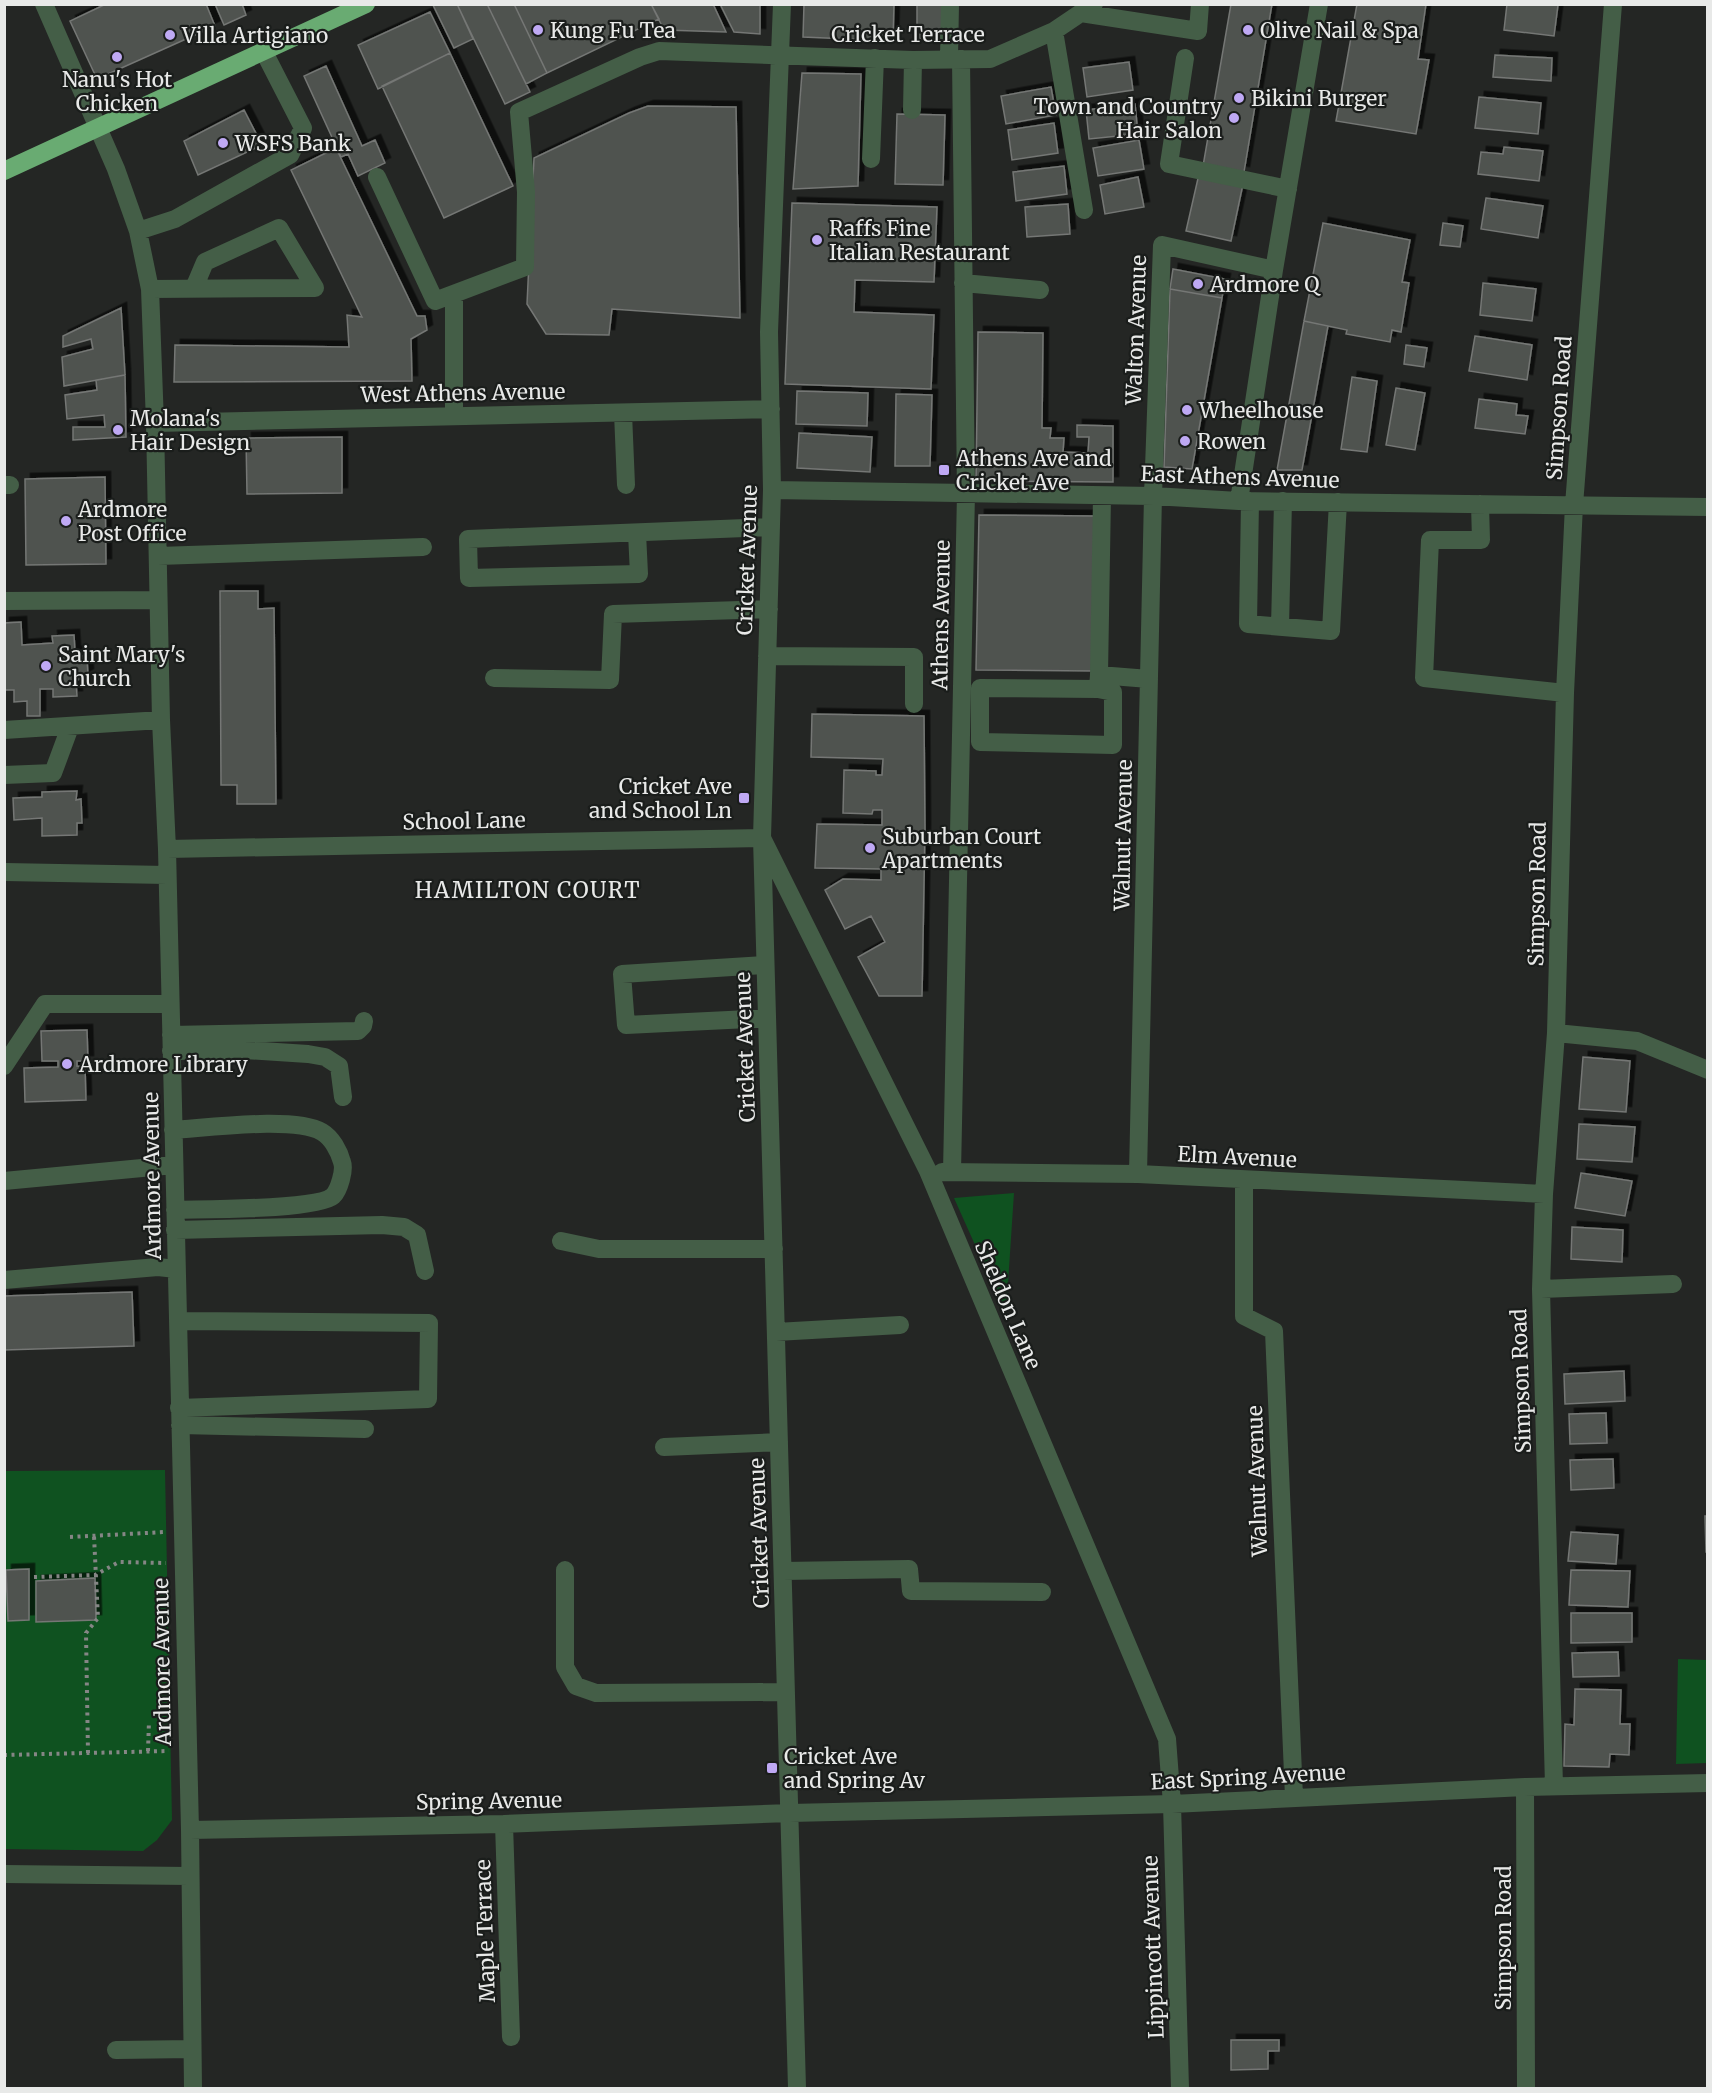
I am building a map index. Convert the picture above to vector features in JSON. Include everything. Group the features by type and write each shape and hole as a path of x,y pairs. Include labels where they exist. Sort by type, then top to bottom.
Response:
{"highway":[{"path":"4,171 366,4"}],"street":[{"name":"Ardmore Avenue","path":"44,4 116,169 138,231 150,289 161,720 167,849 190,1830 193,2088"},
{"name":"Cricket Avenue","path":"782,4 769,333 772,490 762,838 797,2088"},
{"name":"Athens Avenue","path":"950,4 955,59 963,283 966,493 952,1172"},
{"path":"1087,9 1197,31 1200,4"},
{"path":"1319,4 1274,270 1245,501 1248,624 1331,631 1338,502"},
{"name":"Simpson Road","path":"1554,1786 1541,1289 1544,1194 1556,1033 1564,693 1574,505 1613,4"},
{"path":"1146,6 1156,24"},
{"name":"Cricket Terrace","path":"454,296 525,267 526,192 519,112 640,57 659,51 913,60 990,59 1054,31 1087,9"},
{"path":"1054,31 1084,210"},
{"path":"138,231 175,219 290,155 303,128 264,52"},
{"path":"871,159 875,58"},
{"path":"1185,58 1169,164 1288,189"},
{"path":"912,110 913,60"},
{"path":"377,177 435,301 454,296 454,416"},
{"path":"150,289 315,288 279,228 205,262 194,288"},
{"name":"Walton Avenue","path":"1154,496 1162,245 1274,270"},
{"path":"963,283 1040,290"},
{"name":"West Athens Avenue","path":"155,423 771,409"},
{"path":"623,412 626,485"},
{"name":"East Athens Avenue","path":"772,490 1154,496 1245,501 1707,507"},
{"path":"1098,682 1102,496"},
{"name":"Walnut Avenue","path":"1138,1174 1154,496"},
{"path":"1280,627 1283,501"},
{"path":"1480,504 1481,540 1430,540 1424,678 1564,693"},
{"path":"638,533 639,574 469,578 468,539 771,527"},
{"path":"158,556 423,547"},
{"path":"4,601 158,600"},
{"path":"494,678 610,680 613,614 769,609"},
{"path":"767,656 914,657 914,704"},
{"path":"1098,682 1113,692 1113,745 980,742 980,688 1149,679"},
{"path":"4,730 161,720"},
{"path":"4,775 53,773 70,727"},
{"name":"School Lane","path":"167,849 762,838"},
{"name":"Sheldon Lane","path":"762,838 928,1171 1167,1739 1172,1804"},
{"path":"5,872 167,875"},
{"path":"765,965 622,974 626,1025 767,1018"},
{"path":"4,1066 45,1004 170,1004"},
{"path":"171,1043 358,1030 363,1026 364,1021"},
{"path":"1556,1033 1637,1041 1707,1070"},
{"path":"171,1043 325,1057 339,1066 343,1097"},
{"path":"173,1130 272,1125 301,1126 321,1131 332,1140 343,1164 339,1187 333,1196 320,1201 296,1206 175,1210"},
{"path":"4,1181 174,1165"},
{"name":"Elm Avenue","path":"928,1171 1138,1174 1544,1194"},
{"name":"Walnut Avenue","path":"1244,1180 1244,1316 1274,1331 1294,1797"},
{"path":"176,1230 382,1225 404,1227 417,1235 426,1271"},
{"path":"561,1241 599,1249 774,1249"},
{"path":"4,1280 158,1267 176,1269"},
{"path":"1541,1289 1673,1284"},
{"path":"177,1321 429,1323 428,1399 180,1416"},
{"path":"776,1332 900,1325"},
{"path":"180,1416 365,1428"},
{"path":"664,1447 779,1442"},
{"path":"783,1571 909,1569 911,1591 1042,1592"},
{"path":"565,1570 565,1667 576,1686 597,1693 786,1692"},
{"name":"East Spring Avenue","path":"790,1813 1172,1804 1525,1787 1707,1783"},
{"name":"Simpson Road","path":"1525,1787 1527,2088"},
{"name":"Lippincott Avenue","path":"1172,1804 1180,2088"},
{"name":"Spring Avenue","path":"190,1830 504,1824 790,1813"},
{"name":"Maple Terrace","path":"504,1824 511,2037"},
{"path":"4,1874 189,1876"},
{"path":"116,2050 192,2049"}],"path":[{"path":"70,1538 165,1532"},
{"path":"87,1753 86,1633 98,1618 94,1536"},
{"path":"34,1577 95,1575 119,1562 166,1563"},
{"path":"148,1751 149,1721"},
{"path":"4,1755 172,1750"}],"green space":[{"path":"1014,1193 1006,1314 954,1198"},
{"path":"165,1470 172,1820 157,1840 143,1851 5,1849 5,1471"},
{"path":"1678,1659 1707,1660 1707,1763 1676,1764"}],"building":[{"path":"106,4 206,4 215,26 97,79 70,21"},
{"path":"215,4 242,4 246,15 224,25"},
{"path":"457,4 473,39 454,48 433,5"},
{"path":"457,4 487,4 530,92 505,104"},
{"path":"487,4 514,4 547,73 526,84"},
{"path":"514,4 651,4 659,19 547,73"},
{"path":"651,4 713,4 726,32 664,30"},
{"path":"720,4 760,4 760,34 734,32"},
{"path":"804,4 894,4 893,41 803,37"},
{"path":"917,4 942,4 942,39 917,39"},
{"path":"1231,4 1272,4 1244,172 1203,166"},
{"path":"1357,4 1426,4 1418,59 1429,60 1416,134 1336,121"},
{"path":"1507,4 1558,5 1554,36 1504,30"},
{"path":"430,12 450,53 378,89 358,45"},
{"path":"450,53 513,186 444,218 382,86"},
{"path":"1495,55 1552,58 1551,81 1493,77"},
{"path":"1129,62 1133,90 1087,97 1083,68"},
{"path":"326,66 362,146 375,140 385,163 358,176 348,154 341,157 304,76"},
{"path":"802,73 861,74 858,186 793,189"},
{"path":"1051,87 1056,115 1006,124 1001,96"},
{"path":"1479,97 1541,103 1538,134 1475,128"},
{"path":"1135,104 1138,134 1089,139 1086,110"},
{"path":"648,106 736,107 740,318 612,309 609,335 546,334 527,304 534,158"},
{"name":"WSFS Bank","path":"244,110 262,145 198,175 184,141"},
{"path":"897,114 945,115 943,185 895,184"},
{"path":"1054,123 1058,153 1012,160 1008,130"},
{"path":"1139,140 1144,169 1098,176 1093,148"},
{"path":"1504,147 1543,151 1539,181 1478,174 1481,152 1503,154"},
{"path":"336,148 417,316 425,316 427,330 411,339 412,381 174,382 175,345 349,347 347,315 362,317 291,170"},
{"path":"1064,166 1067,194 1016,201 1013,172"},
{"path":"1199,174 1243,184 1231,241 1186,231"},
{"path":"1138,177 1144,207 1105,214 1100,185"},
{"path":"1486,198 1543,206 1538,238 1481,229"},
{"path":"792,203 937,207 934,282 855,280 854,312 934,315 931,389 785,384"},
{"path":"1068,204 1070,234 1027,237 1025,207"},
{"path":"1323,223 1410,240 1402,282 1409,283 1401,332 1392,330 1390,342 1346,334 1347,330 1304,321"},
{"path":"1443,223 1463,226 1460,247 1440,245"},
{"name":"Ardmore Q","path":"1173,269 1225,279 1222,298 1170,289"},
{"path":"1483,283 1536,289 1532,321 1480,315"},
{"path":"1170,289 1222,298 1192,469 1164,467"},
{"path":"121,308 125,375 64,386 62,357 93,349 91,339 63,347 63,336"},
{"path":"1304,321 1328,326 1302,470 1277,470"},
{"path":"978,332 1043,333 1042,428 1051,428 1050,438 1064,438 1063,452 1088,453 1089,437 1077,437 1077,425 1113,426 1113,482 976,481"},
{"path":"1475,336 1532,345 1527,380 1469,371"},
{"path":"1406,345 1427,348 1424,367 1404,364"},
{"path":"125,375 126,437 73,440 73,427 105,427 104,415 67,419 65,395 97,390 96,380"},
{"path":"1352,377 1377,381 1367,452 1341,449"},
{"path":"1396,388 1425,393 1415,450 1386,445"},
{"path":"797,391 868,393 867,426 796,424"},
{"path":"896,394 932,395 930,466 895,466"},
{"path":"1479,399 1517,404 1516,415 1528,416 1525,434 1475,428"},
{"path":"799,433 872,437 870,472 797,468"},
{"path":"342,437 342,493 247,494 246,438"},
{"name":"Ardmore Post Office","path":"105,477 106,564 26,565 25,479"},
{"path":"979,515 1096,516 1093,671 976,670"},
{"path":"220,591 258,591 258,609 274,608 276,804 237,804 237,785 221,785"},
{"name":"Saint Mary's Church","path":"21,622 22,645 53,643 52,636 74,635 75,651 87,659 88,674 76,681 77,696 53,697 53,689 40,689 40,716 27,716 27,701 14,702 14,690 4,690 4,623"},
{"name":"Suburban Court Apartments","path":"812,714 924,716 925,829 922,996 879,996 858,957 885,942 871,916 845,929 825,890 843,879 881,880 881,869 815,868 817,824 882,825 882,810 873,810 872,814 843,813 844,770 876,771 876,775 882,775 883,759 811,757"},
{"path":"77,791 76,800 81,799 82,823 77,823 77,835 42,836 42,818 14,820 13,798 42,797 42,792"},
{"name":"Ardmore Library","path":"87,1030 88,1061 77,1061 77,1066 85,1067 86,1100 25,1102 24,1068 58,1067 58,1061 42,1061 41,1031"},
{"path":"1583,1057 1630,1061 1626,1112 1579,1109"},
{"path":"1579,1124 1635,1127 1632,1162 1577,1159"},
{"path":"1581,1173 1632,1181 1625,1216 1575,1208"},
{"path":"1572,1227 1623,1230 1622,1262 1571,1259"},
{"path":"132,1292 134,1346 4,1350 4,1296"},
{"path":"1624,1371 1625,1401 1565,1404 1564,1374"},
{"path":"1606,1413 1607,1443 1570,1444 1569,1414"},
{"path":"1613,1459 1614,1488 1571,1490 1570,1460"},
{"path":"1705,1516 1708,1516 1708,1552 1706,1552"},
{"path":"1571,1532 1618,1535 1616,1564 1568,1561"},
{"path":"29,1569 29,1620 8,1621 6,1570"},
{"path":"1571,1570 1630,1571 1628,1607 1569,1605"},
{"path":"95,1578 96,1620 36,1622 36,1581"},
{"path":"1571,1613 1632,1613 1632,1642 1571,1643"},
{"path":"1618,1652 1619,1676 1573,1677 1572,1653"},
{"path":"1575,1689 1621,1690 1620,1724 1630,1724 1629,1755 1610,1754 1609,1767 1564,1766 1565,1724 1574,1725"},
{"path":"1231,2040 1279,2040 1279,2051 1268,2051 1268,2069 1231,2070"}],"place":[{"name":"Kung Fu Tea","path":"538,30"},
{"name":"Olive Nail & Spa","path":"1248,30"},
{"name":"Villa Artigiano","path":"170,35"},
{"name":"Nanu's Hot Chicken","path":"117,57"},
{"name":"Bikini Burger","path":"1239,98"},
{"name":"Town and Country Hair Salon","path":"1234,118"},
{"name":"WSFS Bank","path":"223,143"},
{"name":"Raffs Fine Italian Restaurant","path":"817,240"},
{"name":"Ardmore Q","path":"1198,284"},
{"name":"Wheelhouse","path":"1187,410"},
{"name":"Molana's Hair Design","path":"118,430"},
{"name":"Rowen","path":"1185,441"},
{"name":"Athens Ave and Cricket Ave","path":"944,470"},
{"name":"Ardmore Post Office","path":"66,521"},
{"name":"Saint Mary's Church","path":"46,666"},
{"name":"Cricket Ave and School Ln","path":"744,798"},
{"name":"Suburban Court Apartments","path":"870,848"},
{"name":"Ardmore Library","path":"67,1064"},
{"name":"Cricket Ave and Spring Av","path":"772,1768"}],"district":[{"name":"HAMILTON COURT","path":"528,890"}]}
